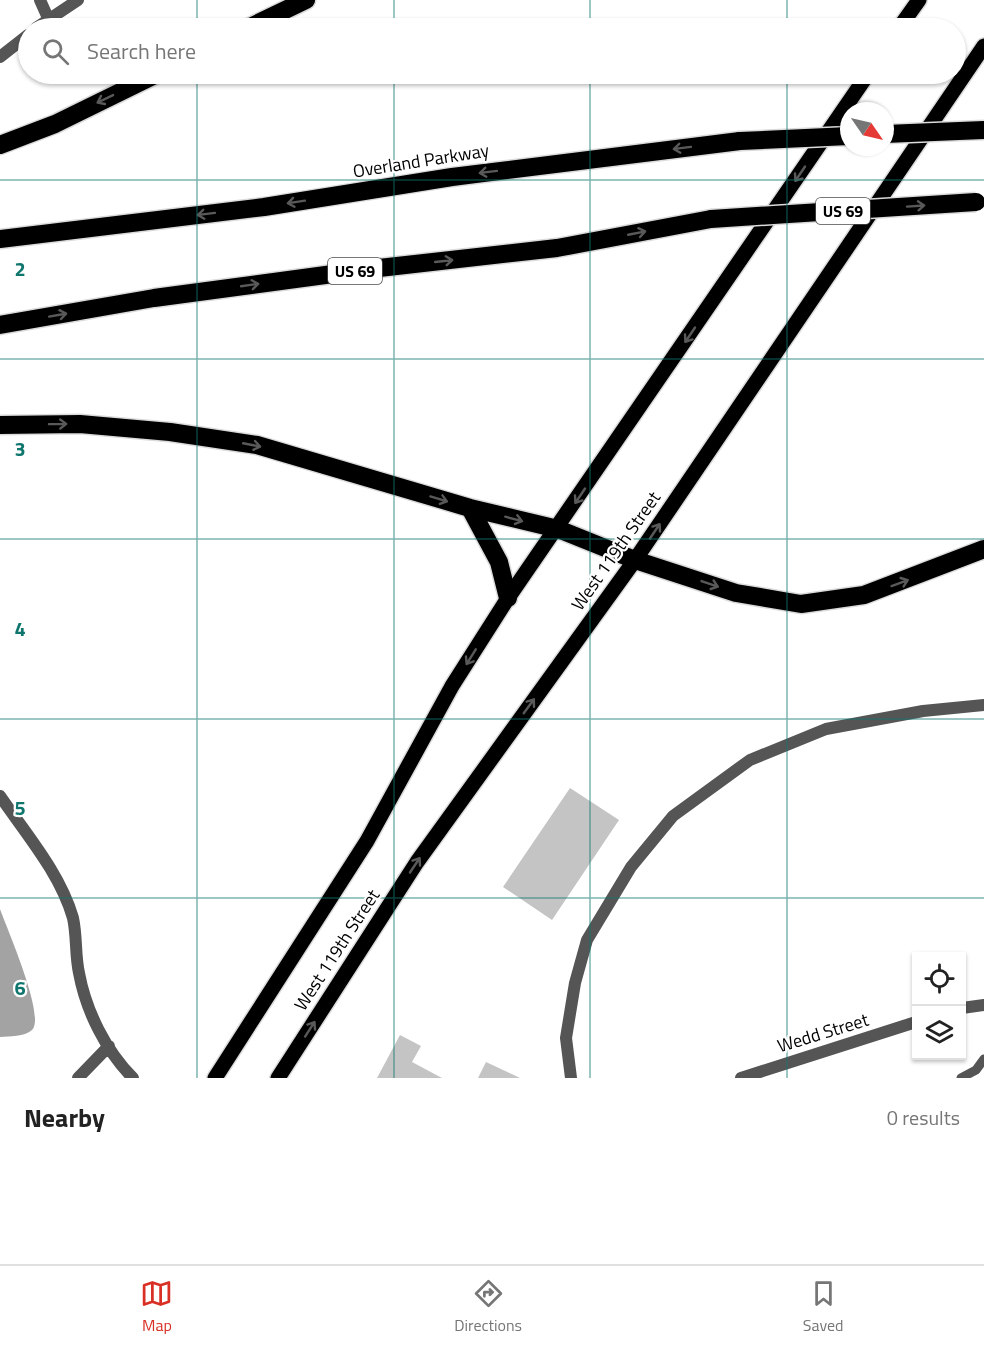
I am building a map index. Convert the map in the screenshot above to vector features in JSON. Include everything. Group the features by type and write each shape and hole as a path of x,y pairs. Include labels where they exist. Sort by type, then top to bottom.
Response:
{"highway":[{"path":"269,18 306,0"},
{"path":"0,145 55,124 137,84"},
{"path":"894,134 984,130"},
{"name":"Overland Parkway","path":"0,239 264,207 452,177 740,141 840,136"},
{"name":"US 69","path":"0,325 154,298 370,269 557,248 711,219 980,202"},
{"path":"0,424 92,425 170,432 257,446 470,508 558,529 635,560 736,593 801,604 864,595 984,549"},
{"path":"470,508 499,562 508,598"}],"main road":[{"path":"906,18 919,0"},
{"name":"West 119th Street","path":"966,73 984,46"},
{"name":"West 119th Street","path":"215,1078 367,841 452,686 508,598 558,529 861,84"},
{"name":"West 119th Street","path":"278,1078 417,862 635,560 958,84"}],"street":[{"path":"40,0 48,18 78,0"},
{"path":"0,57 18,43"},
{"path":"571,1078 566,1038 574,983 587,940 631,867 672,816 750,760 826,729 922,711 984,705"},
{"path":"0,796 51,870 73,918 79,974 94,1023 123,1068 134,1078"},
{"path":"966,1007 984,1005"},
{"name":"Wedd Street","path":"741,1078 912,1023"},
{"path":"78,1078 109,1046"}],"lane":[{"path":"961,1078 976,1070 984,1059"}],"shaded area":[{"path":"0,909 34,1008 35,1022 32,1030 17,1036 0,1037"}],"building":[{"path":"570,788 619,820 552,920 503,887"},
{"path":"400,1035 421,1046 412,1062 442,1078 377,1078"},
{"path":"486,1062 520,1078 478,1078"}]}
